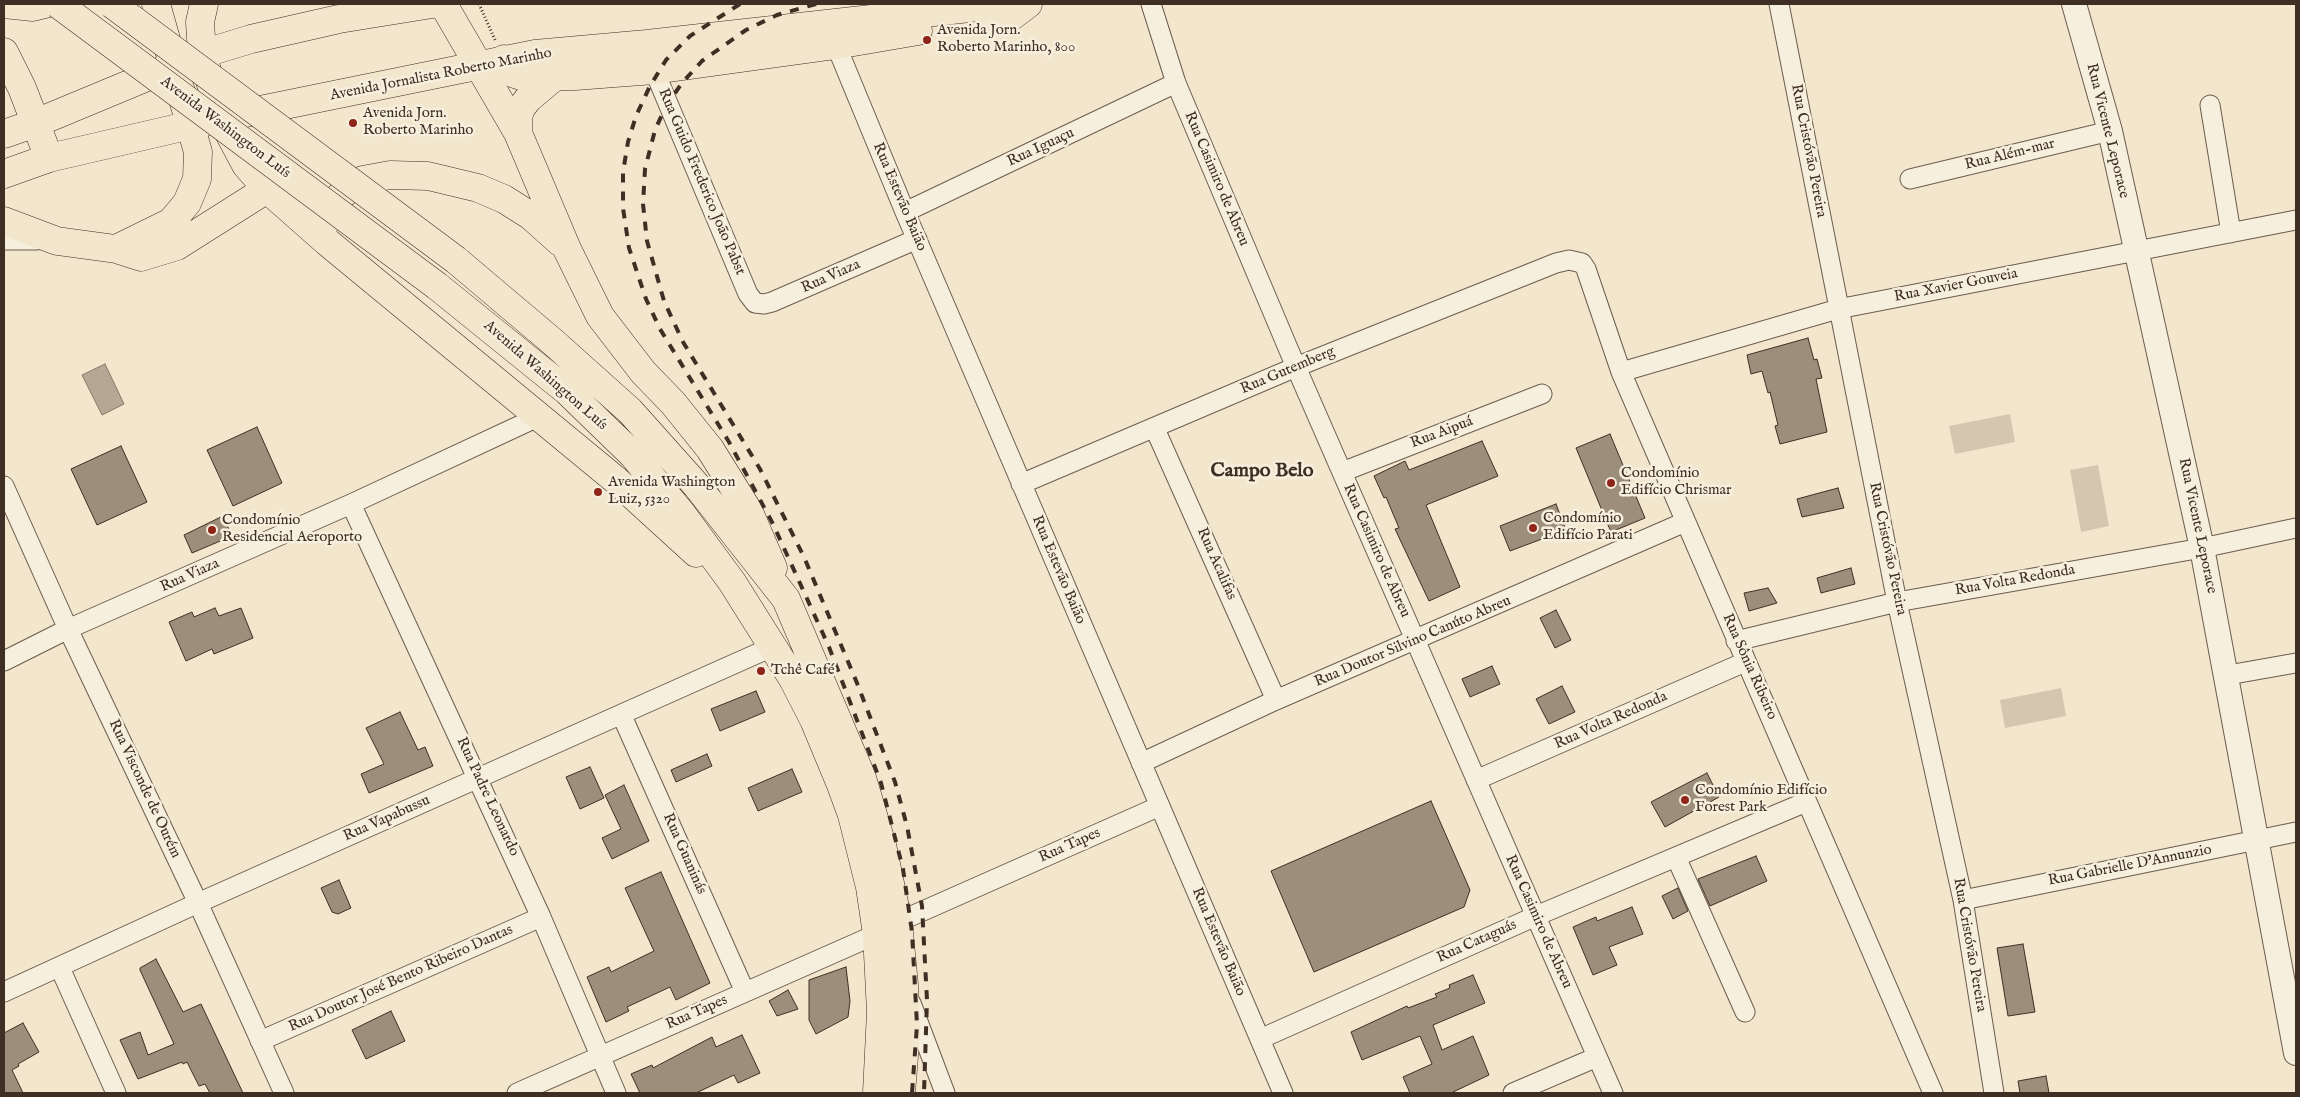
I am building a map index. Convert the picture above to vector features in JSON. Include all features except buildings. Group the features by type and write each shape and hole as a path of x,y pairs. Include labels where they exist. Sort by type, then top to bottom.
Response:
{"main road":[{"path":"4,4 33,7 45,4"},
{"name":"Avenida Washington Luís","path":"58,4 437,286 526,356 605,427 655,480 732,582 793,679 814,720 841,785 852,815 870,887 887,928 904,985 906,1032 901,1093"},
{"name":"Avenida Washington Luís","path":"112,4 456,260 554,342 630,411 697,486 786,599 862,778 882,845 887,928 877,1093"},
{"path":"116,249 171,222 187,203 197,179 198,152 156,4"},
{"path":"204,4 200,22 202,54 221,118 246,165 267,189 326,242 540,416 732,582"},
{"path":"4,134 36,123 173,64 202,54 252,39 339,19 432,4"},
{"path":"443,4 491,62 518,134 567,249 600,316 643,372 699,433 729,478 749,512 786,599"},
{"name":"Avenida Jornalista Roberto Marinho","path":"4,174 49,158 191,127 221,118 536,54 666,42 1005,4"},
{"path":"491,62 524,77 554,77 654,70 836,45 1002,19 1012,16 1028,4"},
{"path":"4,52 36,123 49,158"},
{"path":"518,134 518,117 521,108 528,99 554,77"},
{"path":"326,242 322,226 325,215 341,195 363,180 390,175 428,176 478,188 504,199 531,216 567,249"},
{"path":"4,222 57,240 116,249 141,257 177,246 267,189"}],"street":[{"name":"Rua Casimiro de Abreu","path":"1151,4 1176,83 1296,367 1613,1093"},
{"name":"Rua Cristóvão Pereira","path":"1779,4 1897,602 1963,900 1994,1093"},
{"name":"Rua Vicente Leporace","path":"2074,4 2110,131 2202,548 2228,675 2296,1053"},
{"name":"Rua Estevão Baião","path":"836,45 1021,484 1260,1039 1276,1091"},
{"name":"Rua Guido Frederico João Pabst","path":"654,70 748,294"},
{"name":"Rua Iguaçu","path":"905,212 1176,83"},
{"path":"2210,105 2231,233"},
{"name":"Rua Além-mar","path":"1910,179 2110,131"},
{"name":"Rua Xavier Gouveia","path":"1621,372 1838,309 2296,220"},
{"name":"Rua Viaza","path":"748,294 755,303 764,304 772,302 917,239"},
{"path":"4,240 57,240"},
{"name":"Rua Sônia Ribeiro","path":"1556,263 1576,260 1586,269 1621,372 1929,1092"},
{"name":"Rua Gutemberg","path":"1021,484 1296,367 1556,263"},
{"name":"Rua Aipuá","path":"1342,472 1542,394"},
{"name":"Rua Viaza","path":"4,661 68,629 351,504 540,416"},
{"name":"Rua Acalifas","path":"1156,428 1276,700"},
{"name":"Rua Visconde de Ourém","path":"4,486 68,629 198,903 284,1093"},
{"name":"Rua Padre Leonardo","path":"351,504 541,917 599,1058 616,1093"},
{"name":"Rua Doutor Silvino Canúto Abreu","path":"1141,763 1276,700 1685,522"},
{"name":"Rua Volta Redonda","path":"1736,641 1897,602 2202,548 2296,528"},
{"name":"Rua Vapabussu","path":"4,992 60,968 198,903 622,716 772,647"},
{"name":"Rua Volta Redonda","path":"1476,780 1745,662"},
{"path":"2228,675 2296,662"},
{"name":"Rua Guaninás","path":"622,716 745,992"},
{"name":"Rua Cataguás","path":"1260,1039 1536,916 1806,802"},
{"name":"Rua Tapes","path":"517,1093 1160,806"},
{"name":"Rua Gabrielle D'Annunzio","path":"1963,900 2296,832"},
{"path":"1676,857 1745,1012"},
{"name":"Rua Doutor José Bento Ribeiro Dantas","path":"260,1041 541,917"},
{"path":"60,968 116,1093"},
{"path":"904,985 945,1093"},
{"path":"1513,1093 1597,1057"},
{"path":"1978,1093 1990,1070"}],"path":[{"path":"479,4 491,62"}],"shaded area":[{"path":"105,364 124,404 102,415 82,375"},
{"path":"2010,414 2015,442 1955,454 1949,426"},
{"path":"2098,465 2109,526 2081,532 2070,470"},
{"path":"2061,688 2066,716 2005,728 2000,700"}],"railway":[{"path":"740,4 690,36 666,60 650,86 636,116 628,142 623,172 623,208 629,248 646,299 660,329 729,442 773,524 829,647 881,783 903,869 912,932 917,1025 912,1093"},
{"path":"816,4 777,15 746,30 702,61 682,83 666,106 655,130 645,169 643,204 647,241 664,301 683,342 760,469 804,557 857,683 895,782 907,826 922,906 927,1000 924,1093"}],"place":[{"name":"Avenida Jorn. Roberto Marinho, 800","path":"927,40"},
{"name":"Avenida Jorn. Roberto Marinho","path":"353,123"},
{"name":"Condomínio Edifício Chrismar","path":"1611,483"},
{"name":"Avenida Washington Luiz, 5320","path":"598,492"},
{"name":"Condomínio Edifício Parati","path":"1533,528"},
{"name":"Condomínio Residencial Aeroporto","path":"212,530"},
{"name":"Tchê Café","path":"761,671"},
{"name":"Condomínio Edifício Forest Park","path":"1685,800"}],"district":[{"name":"Campo Belo","path":"1262,472"}]}
